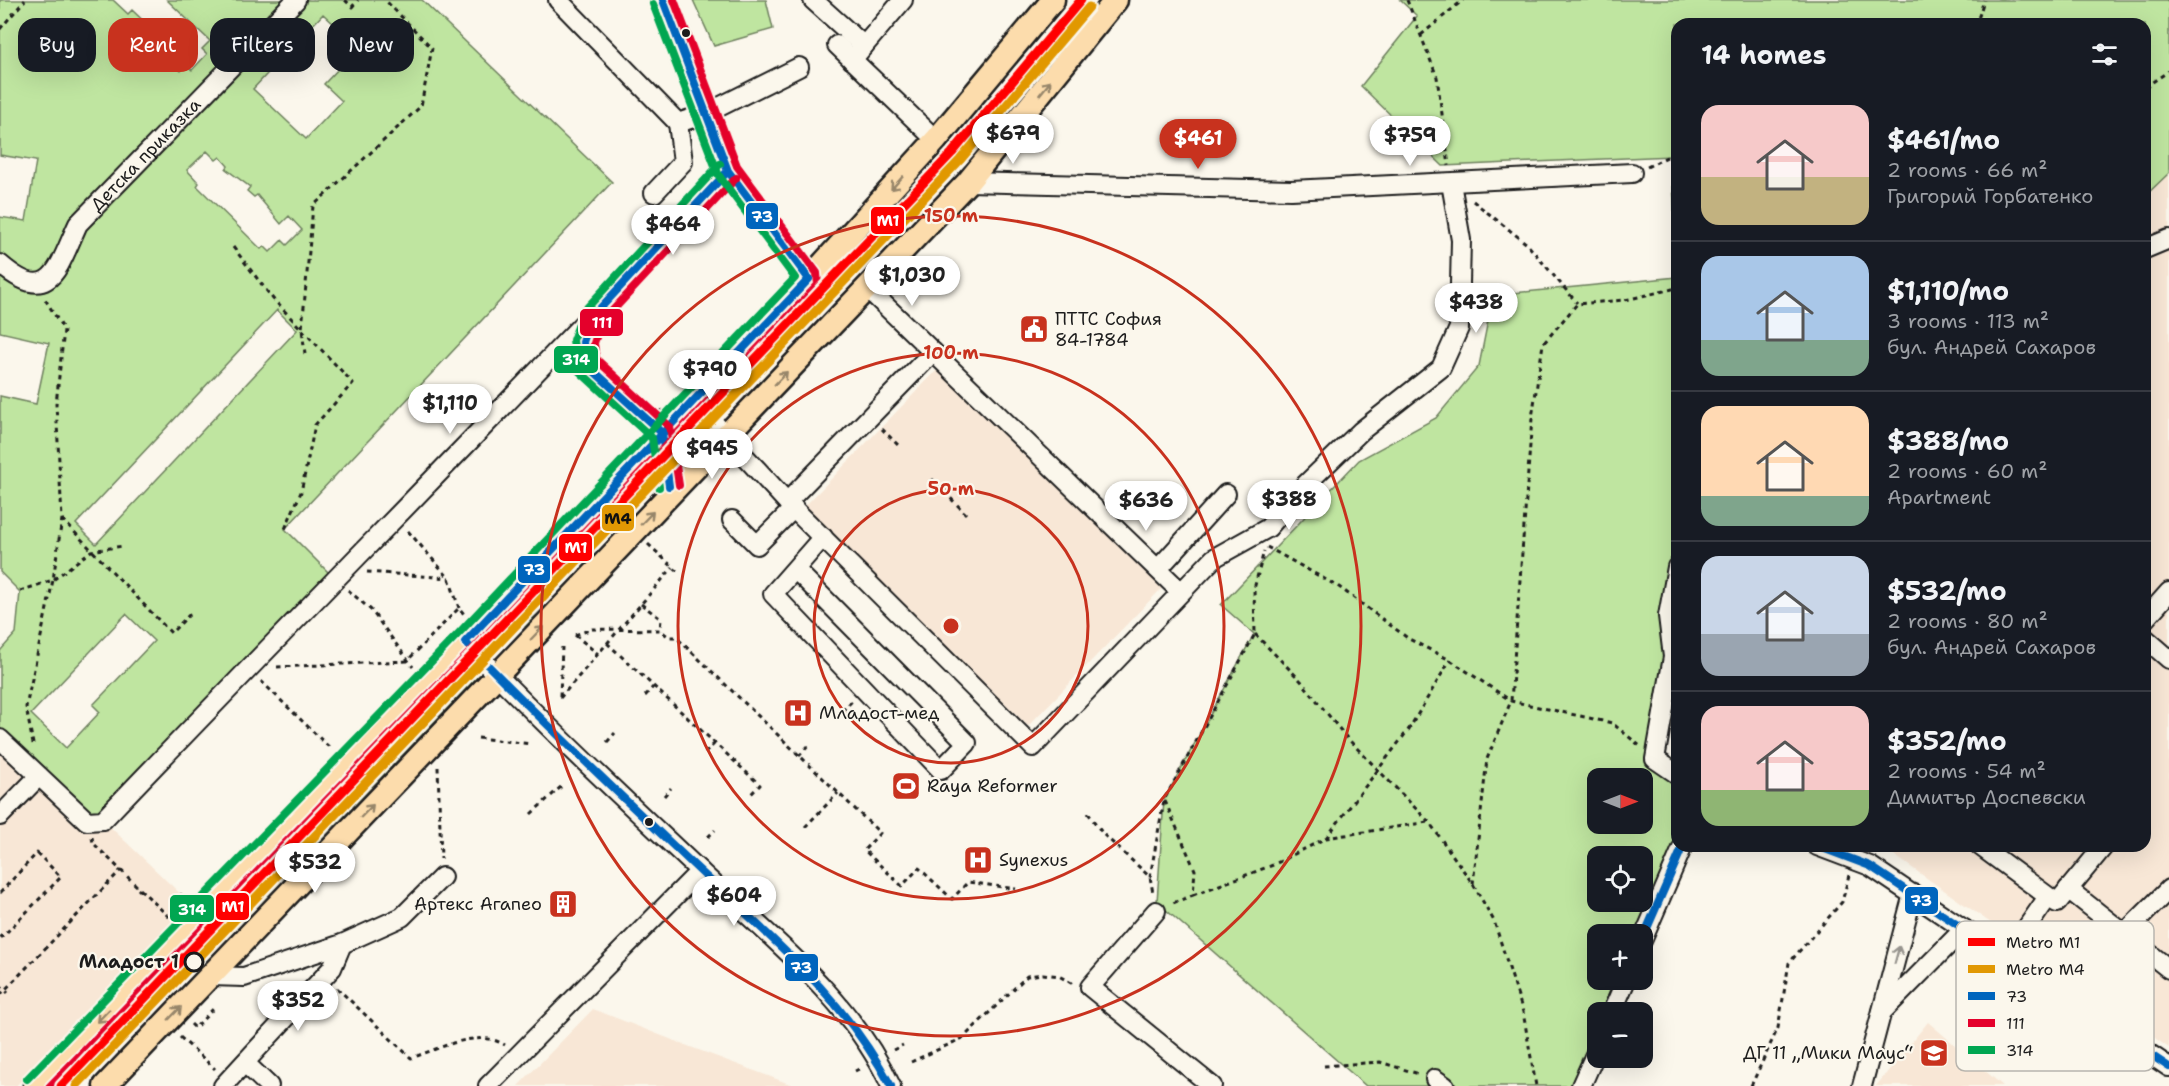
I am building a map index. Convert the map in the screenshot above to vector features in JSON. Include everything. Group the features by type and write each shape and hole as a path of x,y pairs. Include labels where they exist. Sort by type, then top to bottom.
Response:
{"main road":[{"path":"35,1086 465,642 662,424 809,279 936,140 1053,0"},
{"path":"105,1086 968,182 1116,0"}],"street":[{"name":"Детска приказка","path":"37,284 48,280 58,267 78,224 296,0"},
{"path":"558,0 678,123 683,162 654,193"},
{"path":"663,0 728,171 809,279"},
{"path":"813,0 936,140"},
{"path":"858,53 903,0"},
{"path":"837,45 858,53"},
{"path":"678,123 705,114 799,67"},
{"path":"0,739 87,821 104,820 248,668 592,316 728,171"},
{"path":"968,182 1291,190 1632,173"},
{"path":"662,424 694,415 715,424 791,505 1033,747 1214,558 1268,528 1304,486 1361,431 1441,368 1459,328 1461,240 1451,183"},
{"path":"2151,246 2169,239"},
{"path":"0,264 25,282 37,284"},
{"path":"867,288 1181,592"},
{"path":"592,316 583,342 586,364 662,424 669,472 669,496"},
{"path":"732,520 757,545 791,505 933,352"},
{"path":"1158,569 1226,494"},
{"path":"795,569 967,743 941,770 773,594 823,537"},
{"path":"2151,612 2169,592"},
{"path":"1671,600 1668,616 1671,641"},
{"path":"465,642 496,675 827,992 878,1059 890,1085"},
{"path":"2151,643 2169,659"},
{"path":"1671,668 1655,759 1671,770"},
{"path":"0,816 39,776"},
{"path":"1649,924 1680,852"},
{"path":"1831,852 1870,866 1956,923"},
{"path":"1988,852 2057,903 2099,852"},
{"path":"488,1086 700,871"},
{"path":"210,976 244,977 342,944 402,917 441,877"},
{"path":"2068,889 2109,921"},
{"path":"2137,921 2169,889"},
{"path":"1862,1086 1913,894"},
{"path":"2031,921 2048,897"},
{"path":"1156,910 1090,987 1212,1086"},
{"path":"1881,1013 1956,936"},
{"path":"226,1084 332,968 342,944"},
{"path":"2154,957 2169,969"},
{"path":"2154,1057 2169,1067"},
{"path":"245,1063 269,1086"},
{"path":"1581,1086 1589,1068"}],"path":[{"path":"0,29 25,0"},
{"path":"345,0 352,7 358,0"},
{"path":"304,354 302,329 313,206 421,106 432,48 385,0"},
{"path":"1407,0 1437,77 1451,183 1527,244 1577,303"},
{"path":"1421,35 1463,0"},
{"path":"1976,18 1984,0"},
{"path":"2151,83 2169,71"},
{"path":"1632,173 1671,155"},
{"path":"233,247 273,300 352,383 315,425 301,492 285,529"},
{"path":"37,284 64,330 56,404 62,519 53,580 26,707 39,776"},
{"path":"1473,884 1486,759 1511,701 1532,418 1543,344 1577,303 1625,300 1671,289"},
{"path":"893,440 900,447"},
{"path":"932,479 966,514"},
{"path":"396,517 449,578 459,608 467,616"},
{"path":"62,519 171,633 191,613"},
{"path":"645,541 677,570"},
{"path":"20,591 53,580 91,551 123,546"},
{"path":"1265,546 1339,587 1409,639 1450,660 1511,701 1612,723 1655,759"},
{"path":"1256,550 1265,546"},
{"path":"1265,546 1254,589 1255,634 1164,800 1150,877 1156,910 1273,865 1326,838 1429,822"},
{"path":"562,647 560,698 673,567"},
{"path":"335,579 367,572 449,578"},
{"path":"335,579 371,610 407,661 415,668"},
{"path":"640,604 661,619 660,630"},
{"path":"248,668 407,661 459,608"},
{"path":"598,654 574,635 592,629 660,630 669,637 676,637 880,833 864,850 902,886 919,868 952,899 968,882 1016,889"},
{"path":"1255,634 1301,681 1346,737 1429,822 1473,884 1494,921 1523,1012 1536,1086"},
{"path":"607,643 760,785 749,796"},
{"path":"1326,838 1409,729 1450,660"},
{"path":"265,685 335,753"},
{"path":"645,696 653,687"},
{"path":"607,742 615,733"},
{"path":"478,738 531,744"},
{"path":"705,753 715,743"},
{"path":"799,756 811,743"},
{"path":"438,762 441,877"},
{"path":"531,814 563,785"},
{"path":"664,796 671,788"},
{"path":"805,827 838,793"},
{"path":"1164,800 1195,870 1194,895"},
{"path":"1088,813 1103,834 1150,877"},
{"path":"87,821 93,843 173,922"},
{"path":"708,837 716,830"},
{"path":"0,892 37,853 61,877 2,937 0,935"},
{"path":"1751,1086 1778,1028 1789,963 1842,902 1853,861"},
{"path":"0,995 120,870"},
{"path":"911,1062 963,1038 1027,976 1043,974 1059,976 1071,984"},
{"path":"324,977 411,1058 474,1037 498,1041 520,1054"},
{"path":"0,985 6,991"},
{"path":"195,1028 215,1007"},
{"path":"177,1034 226,1084"},
{"path":"893,1050 903,1045"},
{"path":"1324,1066 1380,1062 1440,1082"}],"shaded area":[{"path":"2169,173 2169,1048 2154,1037 2154,921 1988,921 1890,852 2151,852 2151,190"},
{"path":"938,369 1162,588 1028,726 804,507"},
{"path":"0,739 103,820 191,904 16,1086 0,1086"},
{"path":"593,1009 688,1046 795,1086 518,1086"},
{"name":"ДГ 11 „Мики Маус“","path":"1928,1022 1956,1046 1956,1071 1985,1071 2003,1086 1876,1086"}],"green space":[{"path":"0,0 113,0 128,14 132,10 140,18 108,18 108,72 198,72 198,64 207,54 202,49 210,41 198,30 198,18 186,18 167,0 422,0 612,182 285,529 335,579 104,820 87,821 0,739 0,651 16,633 20,592 0,572 0,396 36,404 49,343 0,332 0,217 26,221 36,161 0,155","holes":["323,14 327,18 414,18 414,72 335,72 324,84 342,101 306,139 253,89 269,72 210,72 210,18 315,18 315,23","207,151 216,160 220,157 228,166 226,169 250,187 247,191 254,197 257,195 281,224 289,216 302,230 287,245 282,240 270,252 264,246 261,249 197,186 199,183 187,170","277,310 297,330 96,544 76,524","126,614 154,641 93,705 100,712 66,748 31,714"]},
{"path":"693,0 766,0 773,29 714,46"},
{"path":"1400,0 2169,0 2169,173 2151,190 2151,18 1671,18 1671,156 1443,166 1361,86 1417,16"},
{"path":"1671,278 1671,619 1655,758 1671,770 1671,852 1675,852 1653,906 1653,846 1587,846 1587,912 1651,912 1646,924 1587,924 1587,990 1622,990 1617,1002 1587,1002 1587,1068 1589,1068 1582,1086 1445,1086 1435,1079 1429,1086 1366,1086 1157,902 1164,800 1254,634 1221,605 1359,460 1436,418 1479,366 1493,295"},
{"path":"690,423 712,432 686,459 680,460 677,456 674,426"},
{"path":"657,452 658,463 650,483 588,550 526,626 515,628 509,620 513,613 617,491"},
{"path":"478,673 478,676 83,1086 48,1086 436,683 455,674"}],"metro line":[{"name":"M1","path":"61,1086 952,153 1081,0"},
{"name":"M4","path":"76,1086 960,160 1089,7"}],"transit line":[{"name":"73","path":"663,0 728,171 809,279 465,642 581,757 804,970 851,1024 891,1086"},
{"name":"111","path":"50,1086 473,649 818,285 817,273 737,166 674,0"},
{"name":"314","path":"27,1079 457,635 795,278 719,176 653,4"},
{"name":"314","path":"659,487 652,438 577,369 573,340 584,311 720,164"},
{"name":"73","path":"669,486 662,433 586,364 583,342 592,317 728,171"},
{"name":"111","path":"679,485 670,427 596,359 594,343 601,323 736,178"},
{"name":"73","path":"1649,924 1680,852"},
{"name":"73","path":"1833,852 1870,866 1956,924"},
{"name":"73","path":"2154,1057 2169,1067"}],"place":[{"name":"ПТТС София 84-1784","path":"1034,329"},
{"name":"Младост-мед","path":"798,713"},
{"name":"Raya Reformer","path":"906,786"},
{"name":"Synexus","path":"978,860"},
{"name":"Артекс Агапео","path":"563,904"},
{"name":"Младост 1","path":"194,962"},
{"name":"ДГ 11 „Мики Маус“","path":"1934,1053"}]}
